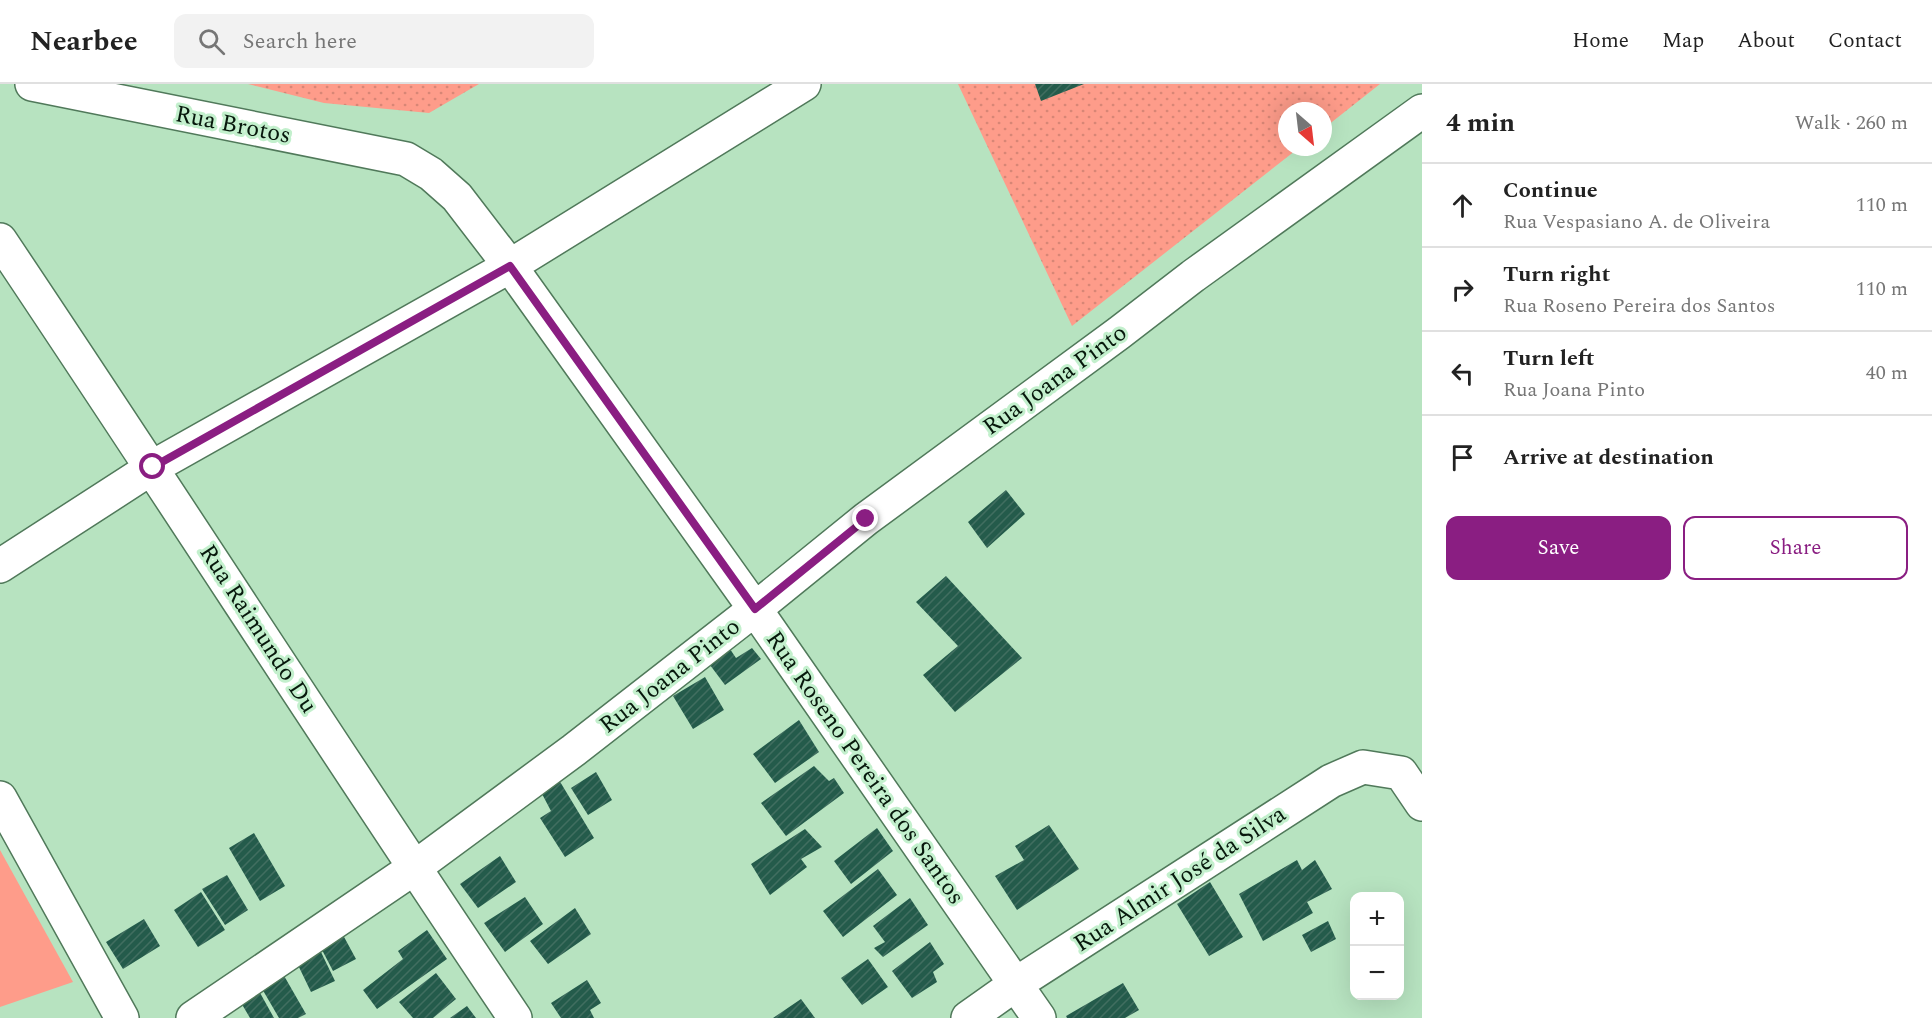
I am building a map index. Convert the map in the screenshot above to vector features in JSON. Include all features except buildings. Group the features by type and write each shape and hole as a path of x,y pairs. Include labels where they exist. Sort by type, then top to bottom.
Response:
{"street":[{"name":"Rua Brotos","path":"32,84 406,159 431,174"},
{"path":"0,566 153,467 510,266 804,84"},
{"name":"Rua Joana Pinto","path":"193,1018 414,868 574,750 866,519 1193,276 1422,111"},
{"name":"Rua Roseno Pereira dos Santos","path":"431,174 457,197 510,266 755,609 1039,1018"},
{"name":"Rua Raimundo Du","path":"0,240 153,467 414,868 515,1018"},
{"name":"Rua Almir José da Silva","path":"968,1018 1016,984 1331,781 1363,767 1401,773 1422,804"},
{"path":"0,798 122,1018"}],"shaded area":[{"path":"248,84 479,84 429,113 324,103"},
{"path":"958,84 1380,84 1332,122 1332,102 1278,102 1278,156 1289,156 1072,326"},
{"path":"0,850 73,982 0,1007"}],"route":[{"path":"153,467 510,266 755,609 866,519"}]}
